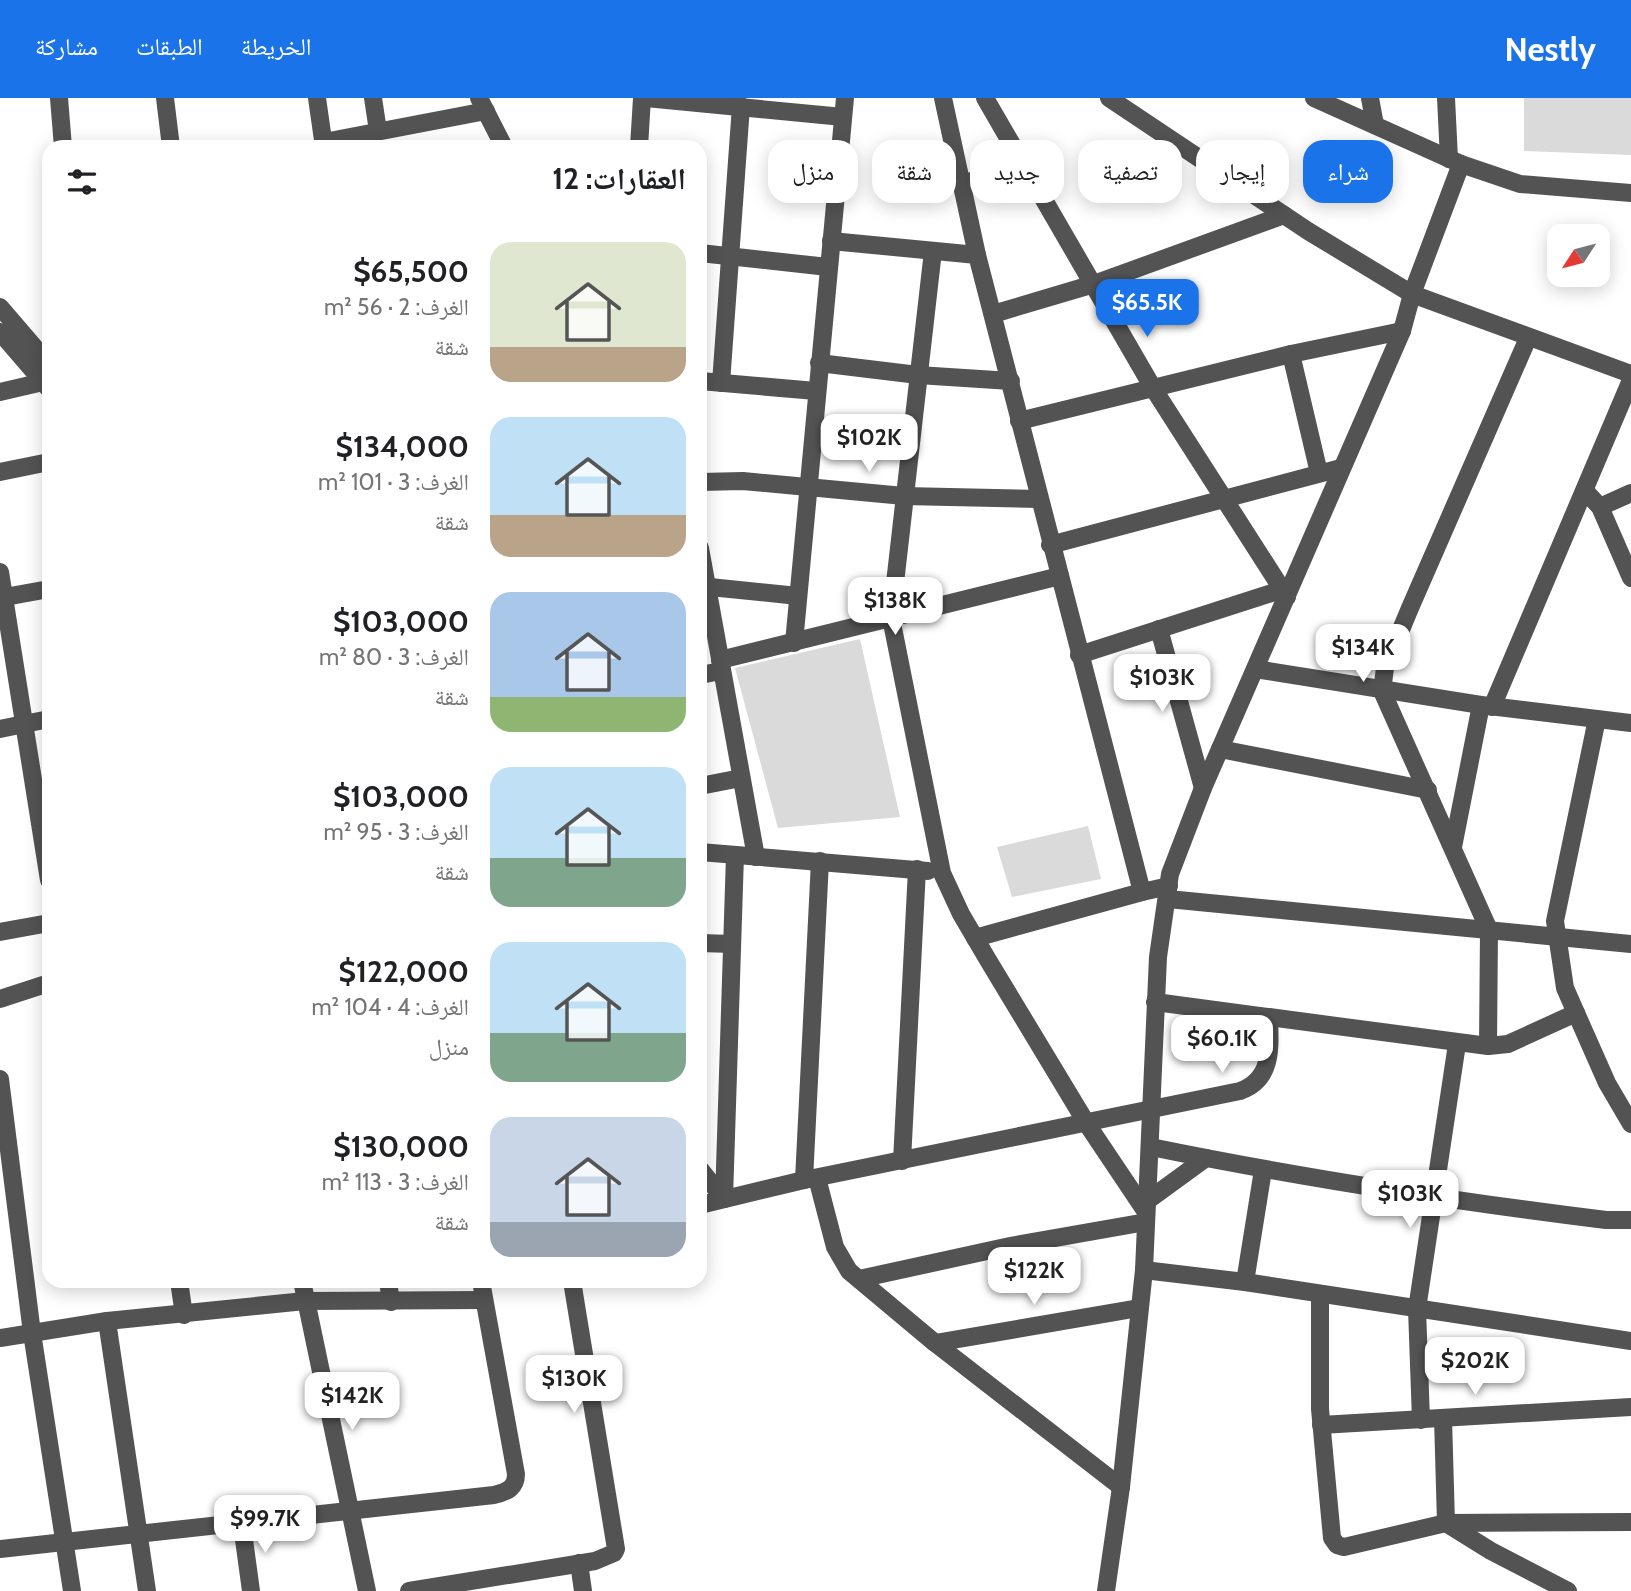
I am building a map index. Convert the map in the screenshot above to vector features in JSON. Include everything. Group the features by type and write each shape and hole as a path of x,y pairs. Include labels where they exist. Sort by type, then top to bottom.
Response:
{"street":[{"path":"59,98 62,140"},
{"path":"165,98 170,140"},
{"path":"317,98 323,140"},
{"path":"373,98 378,131"},
{"path":"640,140 644,98 843,117"},
{"path":"794,643 845,98"},
{"path":"943,98 977,255 1142,892"},
{"path":"985,98 1010,140"},
{"path":"1109,98 1284,215 1412,294 1631,374"},
{"path":"1314,98 1455,161 1520,184 1631,193"},
{"path":"1370,98 1375,125"},
{"path":"1106,1591 1121,1487 1144,1270 1158,957 1169,892 1181,841 1255,669 1284,593 1402,331 1455,161 1446,98"},
{"path":"343,140 483,104 501,140"},
{"path":"721,383 728,256 741,106"},
{"path":"961,184 970,182"},
{"path":"1047,203 1153,388 1284,593"},
{"path":"993,314 1094,284 1284,215"},
{"path":"831,242 977,255"},
{"path":"933,251 891,618 942,873 975,938 1087,1124 1146,1212"},
{"path":"707,254 828,267"},
{"path":"0,307 42,356"},
{"path":"0,331 42,380"},
{"path":"1019,421 1292,354 1402,331"},
{"path":"1488,1046 1489,930 1382,691 1385,668 1528,338"},
{"path":"1292,354 1320,473"},
{"path":"819,363 918,375 1011,381"},
{"path":"1453,847 1486,706 1585,491 1631,380"},
{"path":"707,382 816,391"},
{"path":"0,392 42,386"},
{"path":"0,472 42,463"},
{"path":"1050,545 1341,468"},
{"path":"707,482 743,481 904,496 1039,499"},
{"path":"1585,491 1600,507 1631,578"},
{"path":"1600,507 1631,493"},
{"path":"0,572 22,726 42,840"},
{"path":"707,672 794,643 1060,576"},
{"path":"707,585 798,596"},
{"path":"2,597 42,590"},
{"path":"1079,655 1284,593"},
{"path":"707,603 756,857"},
{"path":"1159,629 1203,789"},
{"path":"1255,669 1486,706 1631,723"},
{"path":"1597,719 1555,922 1556,936 1565,988 1606,1083 1631,1124"},
{"path":"0,729 42,721"},
{"path":"1220,749 1428,790"},
{"path":"707,785 741,778"},
{"path":"707,853 942,873"},
{"path":"724,1199 734,855"},
{"path":"820,861 811,1179 841,1260 859,1279 935,1343 1121,1487"},
{"path":"902,1161 917,869"},
{"path":"975,938 1142,892 1169,892 1631,944"},
{"path":"0,932 42,924"},
{"path":"707,943 732,944"},
{"path":"0,999 42,985"},
{"path":"1156,1002 1488,1046 1508,1044 1576,1013"},
{"path":"707,1203 811,1179 1240,1091 1259,1082 1271,1051 1269,1017"},
{"path":"1421,1420 1417,1309 1457,1044"},
{"path":"0,1079 32,1333 72,1591"},
{"path":"1151,1147 1263,1170 1435,1198 1606,1220 1631,1220"},
{"path":"859,1279 1010,1246 1146,1212 1206,1158"},
{"path":"1245,1282 1263,1170"},
{"path":"707,1178 724,1199"},
{"path":"1144,1270 1245,1282 1320,1296 1631,1341"},
{"path":"180,1288 184,1315"},
{"path":"303,1288 367,1591"},
{"path":"389,1288 391,1302"},
{"path":"0,1549 242,1525 494,1494 511,1489 516,1482 482,1288"},
{"path":"409,1591 468,1586 606,1558 616,1549 573,1288"},
{"path":"1320,1296 1321,1425 1332,1538 1337,1545 1344,1547 1446,1523 1631,1522"},
{"path":"0,1338 107,1321 305,1301 484,1300"},
{"path":"935,1343 1139,1308"},
{"path":"107,1321 147,1591"},
{"path":"1321,1425 1631,1407"},
{"path":"1443,1418 1446,1523"},
{"path":"1446,1523 1491,1551 1568,1591"},
{"path":"242,1525 251,1591"},
{"path":"579,1563 583,1591"}],"shaded area":[{"path":"1524,98 1631,98 1631,155 1524,151"},
{"path":"860,639 900,817 778,828 735,668"},
{"path":"1088,826 1101,879 1012,897 997,847"}]}
